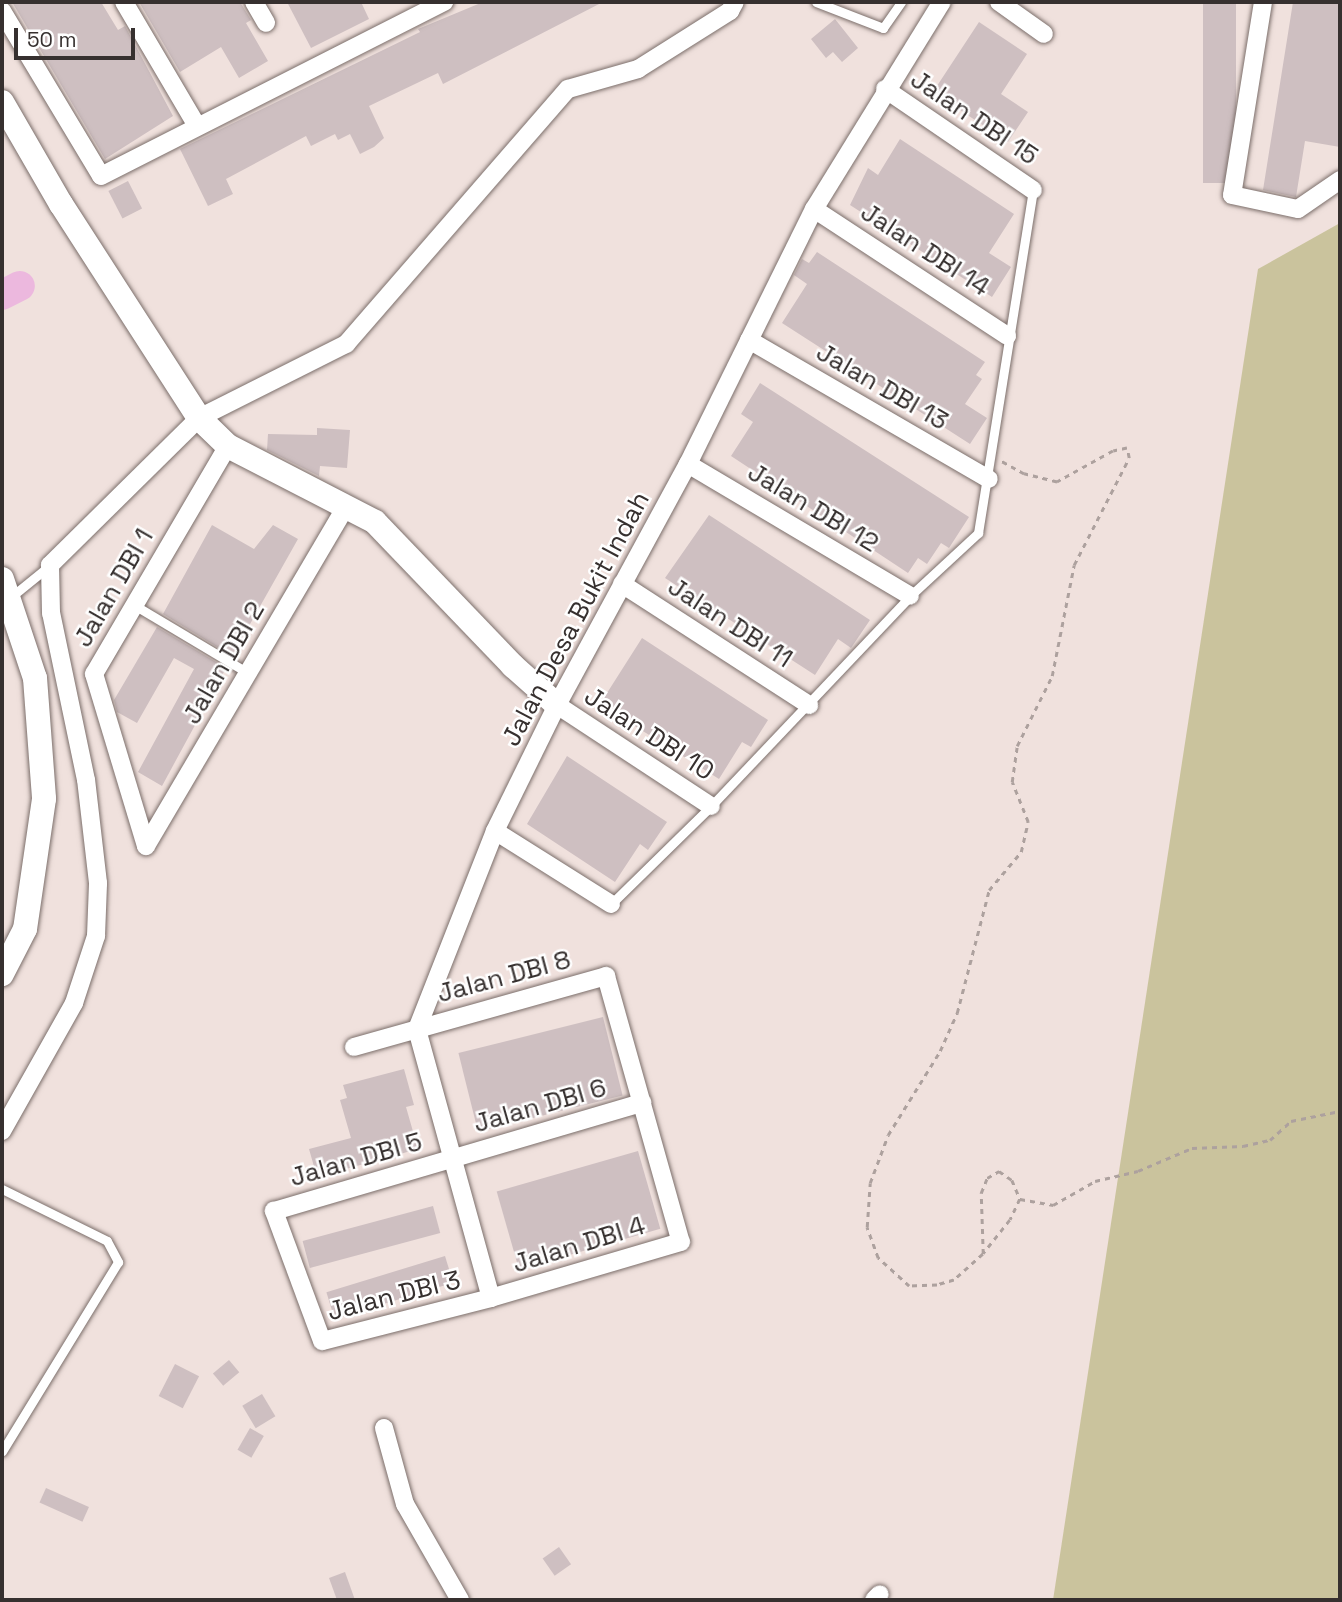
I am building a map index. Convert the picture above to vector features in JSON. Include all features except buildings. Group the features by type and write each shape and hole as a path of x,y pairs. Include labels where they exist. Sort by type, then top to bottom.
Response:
{"street":[{"path":"124,2 196,124"},
{"path":"254,2 266,23"},
{"path":"2,11 101,176 196,124 444,2"},
{"path":"2,1131 74,1003 96,936 98,883 86,780 51,613 50,565 199,418 346,344 568,89 638,69 730,11 735,2"},
{"name":"Jalan Desa Bukit Indah","path":"417,1029 495,831 557,705 688,464 814,209 885,89 942,2"},
{"path":"999,2 1044,34"},
{"path":"1263,2 1232,195 1298,209 1340,180"},
{"name":"Jalan DBI 15","path":"885,89 1033,190"},
{"path":"2,102 61,204 199,418 228,446 375,522 513,666 557,705"},
{"name":"Jalan DBI 14","path":"814,209 1007,336"},
{"name":"Jalan DBI 13","path":"749,340 989,479"},
{"name":"Jalan DBI 1","path":"146,846 94,674 228,446"},
{"name":"Jalan DBI 12","path":"688,464 910,596"},
{"name":"Jalan DBI 2","path":"146,846 346,506"},
{"name":"Jalan DBI 11","path":"622,584 809,705"},
{"path":"2,974 25,929 44,799 35,678 4,593"},
{"name":"Jalan DBI 10","path":"557,705 711,806"},
{"path":"495,831 611,904"},
{"name":"Jalan DBI 8","path":"354,1047 606,976 642,1103"},
{"path":"417,1029 491,1298"},
{"name":"Jalan DBI 6","path":"453,1158 642,1103"},
{"name":"Jalan DBI 4","path":"491,1298 681,1242 642,1103"},
{"name":"Jalan DBI 5","path":"274,1211 453,1158"},
{"name":"Jalan DBI 3","path":"274,1211 322,1341 491,1298"},
{"path":"384,1428 405,1504 460,1600"}],"lane":[{"path":"816,2 883,28 901,2"},
{"path":"611,904 711,806 910,596 978,533 989,479 1007,336 1033,190"},
{"path":"4,593 50,565"},
{"path":"134,605 248,673"},
{"path":"2,1189 107,1241 118,1262 2,1451"}],"path":[{"path":"992,456 1024,474 1057,482 1113,450 1127,448 1129,458 1074,565 1052,676 1017,747 1012,782 1028,822 1021,852 989,890 957,1013 940,1051 888,1135 870,1183 867,1227 878,1258 909,1286 937,1286 954,1280 983,1254 1020,1199"},
{"path":"1020,1199 1053,1205 1095,1181 1138,1171 1192,1147 1243,1146 1270,1140 1291,1121 1340,1111"},
{"path":"983,1254 979,1220 987,1178 999,1171 1012,1180 1020,1199"}],"shaded area":[{"path":"1340,223 1340,1600 1053,1600 1258,269"}],"waterway":[{"path":"2,295 20,286"}]}
